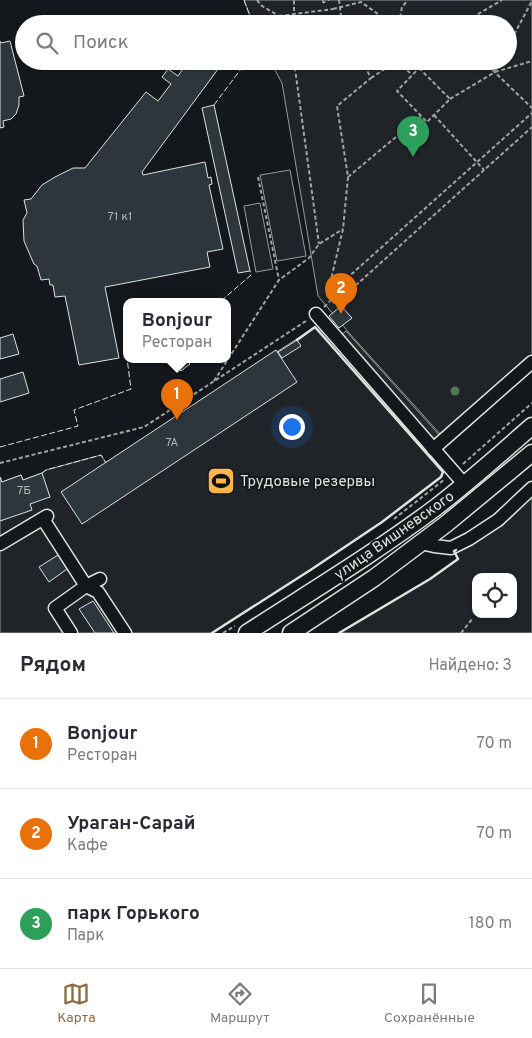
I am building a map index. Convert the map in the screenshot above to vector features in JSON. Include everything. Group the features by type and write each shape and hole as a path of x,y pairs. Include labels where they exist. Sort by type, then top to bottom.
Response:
{"main road":[{"name":"улица Вишневского","path":"243,628 362,559 465,485 532,426"},
{"name":"улица Вишневского","path":"291,633 374,578 421,543 532,453"}],"lane":[{"path":"316,314 373,388 433,449 465,485"},
{"path":"433,449 532,362"},
{"path":"421,543 451,548 498,520 532,488"},
{"path":"0,544 45,518 86,586 98,592 125,633"},
{"path":"71,633 55,608 100,578"}],"path":[{"path":"258,0 262,6 277,15"},
{"path":"294,0 294,15"},
{"path":"339,0 341,15"},
{"path":"287,15 333,9 364,0"},
{"path":"401,15 402,7 408,0"},
{"path":"476,15 502,0"},
{"path":"517,29 532,1"},
{"path":"361,2 379,15"},
{"path":"517,65 532,61"},
{"path":"295,70 319,244"},
{"path":"367,70 371,78"},
{"path":"327,296 343,229 348,177 337,106 383,70"},
{"path":"407,70 412,75"},
{"path":"417,70 397,91 427,122 450,99 495,72 502,70"},
{"path":"421,70 450,99"},
{"path":"495,72 532,108"},
{"path":"327,296 532,113"},
{"path":"434,115 484,170"},
{"path":"348,177 421,116"},
{"path":"327,296 335,304 532,127"},
{"path":"258,177 279,280"},
{"path":"231,355 279,280 309,258 319,244 343,229"},
{"path":"0,463 144,427 316,314 331,300"},
{"path":"214,382 226,363"},
{"path":"392,521 453,472 532,403"},
{"path":"461,633 473,618"},
{"path":"223,633 243,628"}],"shaded area":[{"path":"244,0 532,0 532,365 441,435 318,296 282,83 275,70 517,70 517,15 250,15"},
{"path":"290,170 306,256 277,261 260,175"},
{"path":"260,203 273,269 256,272 244,206"},
{"name":"Трудовые резервы","path":"315,327 443,472 441,477 382,522 212,633 0,633 0,477 2,482 21,475 23,480 46,470 101,455 106,463"},
{"path":"346,331 441,437 435,442 340,336"},
{"path":"532,495 532,633 339,633 430,579 458,559 454,551"}],"building":[{"path":"0,41 1,43 10,41 15,61 15,70 17,70 24,96 19,97 16,114 11,119 3,121 4,127 0,128"},
{"path":"167,70 178,76 182,70 217,70 142,172 143,175 205,162 208,178 211,177 212,184 209,185 223,249 207,252 210,267 105,287 119,358 79,365 65,296 55,297 53,285 50,285 49,279 41,280 37,266 34,264 24,241 23,220 27,213 24,200 31,199 42,185 55,177 73,168 85,168 146,92 158,101 171,84 162,77"},
{"path":"214,105 250,271 238,273 202,108"},
{"path":"341,306 352,318 339,328 329,316"},
{"path":"13,334 19,354 0,359 0,338"},
{"path":"297,340 301,346 282,358 278,352"},
{"path":"276,350 297,382 82,524 61,492"},
{"path":"182,363 190,364 181,371 177,367"},
{"path":"23,372 29,393 0,402 0,379"},
{"path":"42,473 50,497 30,504 32,510 0,521 0,477 2,482 21,475 23,480"},
{"path":"58,555 67,569 49,582 39,567"},
{"path":"93,601 114,633 95,633 79,609"}],"fence":[{"path":"244,0 250,15"},
{"path":"323,0 323,3 329,0"},
{"path":"214,105 240,70"},
{"path":"224,298 251,275 250,271"},
{"path":"0,447 78,426 74,410 131,389 128,363"},
{"path":"42,473 46,470 101,455 106,463"}],"wall":[{"path":"212,633 382,522 441,477 443,472 315,327 297,340"},
{"path":"339,633 430,579 458,559 454,551 456,550"}],"place":[{"name":"парк Горького","path":"413,157"},
{"name":"Ураган-Сарай","path":"341,314"},
{"name":"Bonjour","path":"177,420"},
{"name":"Трудовые резервы","path":"221,481"}]}
